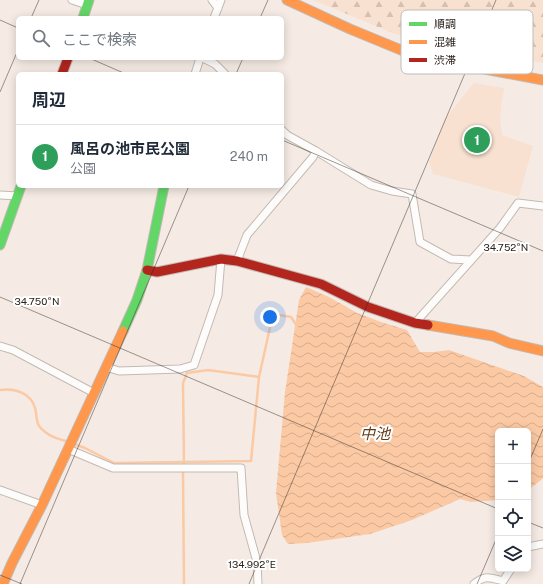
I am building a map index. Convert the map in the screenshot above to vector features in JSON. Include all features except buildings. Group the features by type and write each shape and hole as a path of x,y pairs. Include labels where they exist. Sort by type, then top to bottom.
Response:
{"main road":[{"path":"287,0 350,29 401,50"},
{"path":"84,16 88,2"},
{"path":"63,72 67,60"},
{"path":"511,74 543,80"},
{"path":"0,246 20,188"},
{"path":"4,584 12,563 42,506 137,300 147,270 164,188"},
{"path":"147,270 157,272 221,260 237,261 321,284 368,307 416,323 494,336 509,343 543,351"}],"street":[{"path":"72,0 88,2"},
{"path":"212,0 218,8"},
{"path":"215,16 221,0"},
{"path":"196,72 200,60"},
{"path":"206,60 215,64 223,72"},
{"path":"284,132 370,185 392,191 412,194 420,242 452,259 471,260"},
{"path":"237,261 247,235 313,157 316,151"},
{"path":"0,195 18,196"},
{"path":"416,323 500,228 518,203 543,206"},
{"path":"106,367 119,371 180,369 194,365 218,295 221,260"},
{"path":"0,346 13,350 94,393"},
{"path":"68,449 113,468 241,468 244,516 257,562 258,584"},
{"path":"0,490 42,506"},
{"path":"531,546 543,544"},
{"path":"474,584 483,577 490,577 502,582 509,572"}],"green space":[{"path":"313,0 543,0 543,63 533,61 533,10 401,10 401,35"},
{"path":"474,83 504,88 500,117 502,135 533,146 519,197 433,174 429,162 444,120"}],"water":[{"name":"中池","path":"306,287 329,297 357,313 407,330 420,352 449,350 524,376 543,387 543,478 531,488 531,428 495,428 495,500 471,502 460,499 412,520 370,534 307,543 288,544 282,535 276,493 285,392 299,300"}],"waterway":[{"path":"74,444 114,463 251,461 259,377 273,314 291,317 297,326"},
{"path":"184,464 183,383 187,373 208,370 259,377"},
{"path":"0,390 17,391 26,395 33,403 36,410 39,426 53,437 69,442"},
{"path":"183,473 184,584"}],"traffic: fast":[{"path":"84,16 89,0"},
{"path":"0,245 20,188"},
{"path":"123,331 137,300 147,270 164,188"}],"traffic: slow":[{"path":"287,0 350,29 401,50"},
{"path":"511,74 543,80"},
{"path":"428,325 493,336 509,343 543,351"},
{"path":"3,584 12,563 42,505 123,331"}],"traffic: jam":[{"path":"63,72 67,60"},
{"path":"147,270 157,272 221,259 237,261 321,284 368,307 415,323 428,325"}],"place":[{"name":"風呂の池市民公園","path":"477,140"}]}
